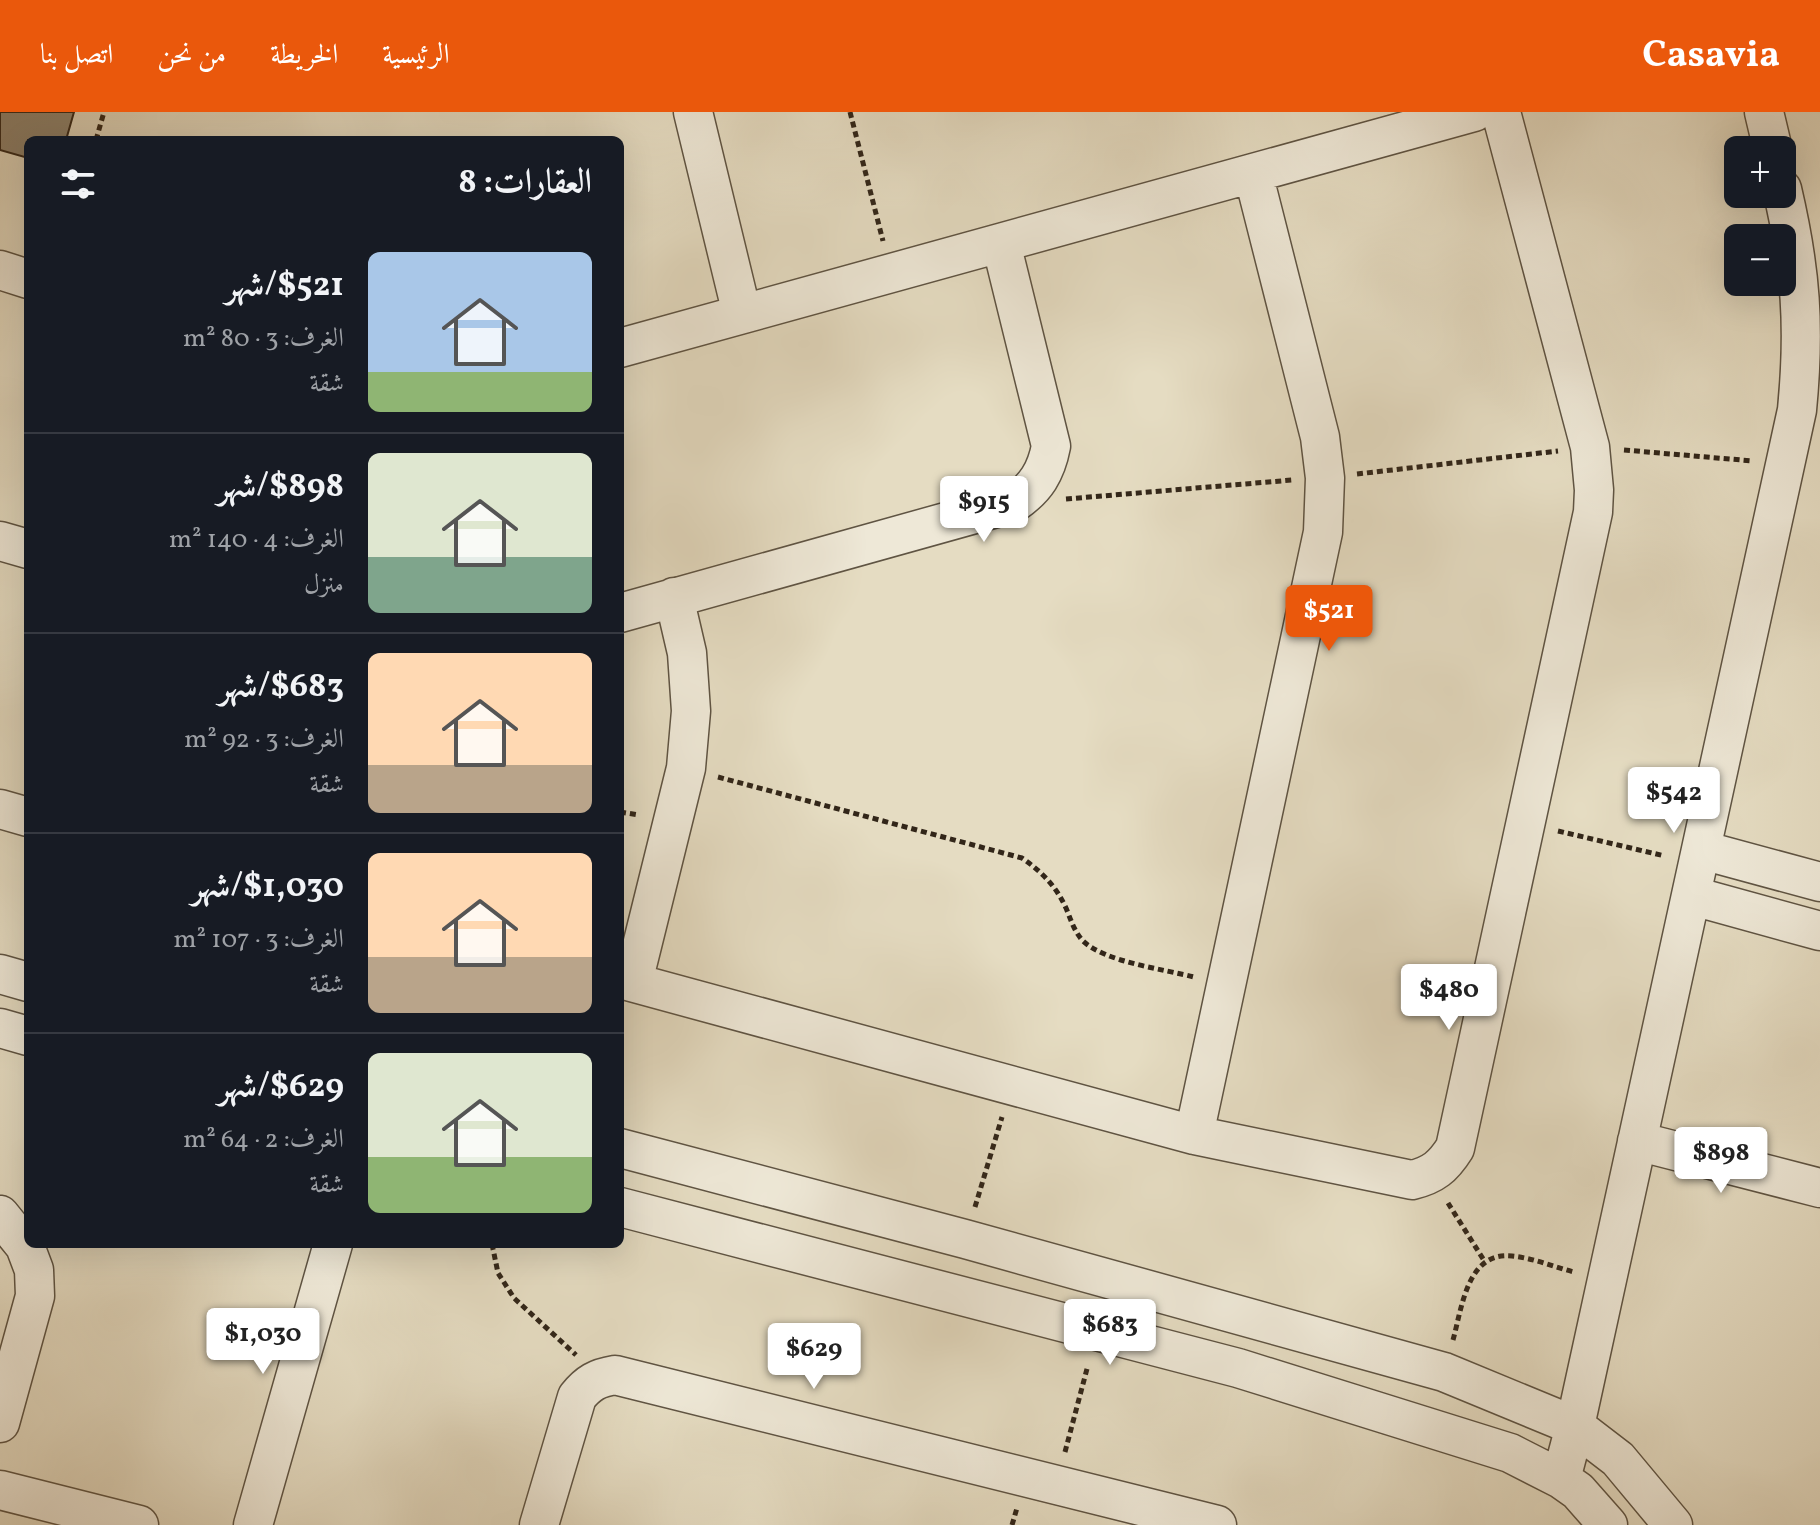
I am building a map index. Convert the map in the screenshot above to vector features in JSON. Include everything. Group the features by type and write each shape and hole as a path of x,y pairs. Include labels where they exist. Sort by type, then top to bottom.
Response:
{"street":[{"path":"693,112 742,314"},
{"path":"624,347 1474,112"},
{"path":"674,597 687,653 691,711 686,768 626,980 1194,1135 1393,1178 1412,1180 1430,1175 1445,1165 1455,1148 1593,512 1590,447 1501,112"},
{"path":"1764,112 1770,136"},
{"path":"1194,1135 1323,532 1325,478 1320,437 1253,173"},
{"path":"1561,1479 1698,870 1803,466 1797,410 1802,354 1801,298 1786,208"},
{"path":"624,612 1014,503 1029,493 1048,464 1051,446 1001,243"},
{"path":"0,270 24,278"},
{"path":"0,541 24,548"},
{"path":"0,809 24,816"},
{"path":"1698,870 1820,882"},
{"path":"1698,870 1820,931"},
{"path":"0,974 24,981"},
{"path":"0,1028 24,1035"},
{"path":"1637,1141 1820,1188"},
{"path":"624,1149 965,1239 1444,1372 1575,1426 1618,1459 1673,1525"},
{"path":"624,1208 1238,1368 1510,1453 1578,1491 1608,1525"},
{"path":"0,1215 24,1245"},
{"path":"0,1423 35,1296 34,1270 26,1248"},
{"path":"253,1525 332,1248"},
{"path":"539,1525 577,1397 587,1385 600,1377 615,1375 1217,1525"},
{"path":"0,1490 139,1525"}],"path":[{"path":"97,136 104,112"},
{"path":"850,112 892,273"},
{"path":"1014,503 1325,478 1590,447 1803,466"},
{"path":"686,768 1022,858 1041,871 1056,889 1072,927 1099,952 1226,985"},
{"path":"1525,824 1698,870"},
{"path":"965,1239 1011,1085"},
{"path":"1430,1175 1485,1262"},
{"path":"493,1248 498,1273 514,1298 600,1377"},
{"path":"1444,1372 1470,1281 1485,1262 1498,1256 1512,1256 1606,1280"},
{"path":"1056,1484 1097,1332"}],"building":[{"path":"0,112 74,112 67,136 24,136 24,157 0,150"}]}
